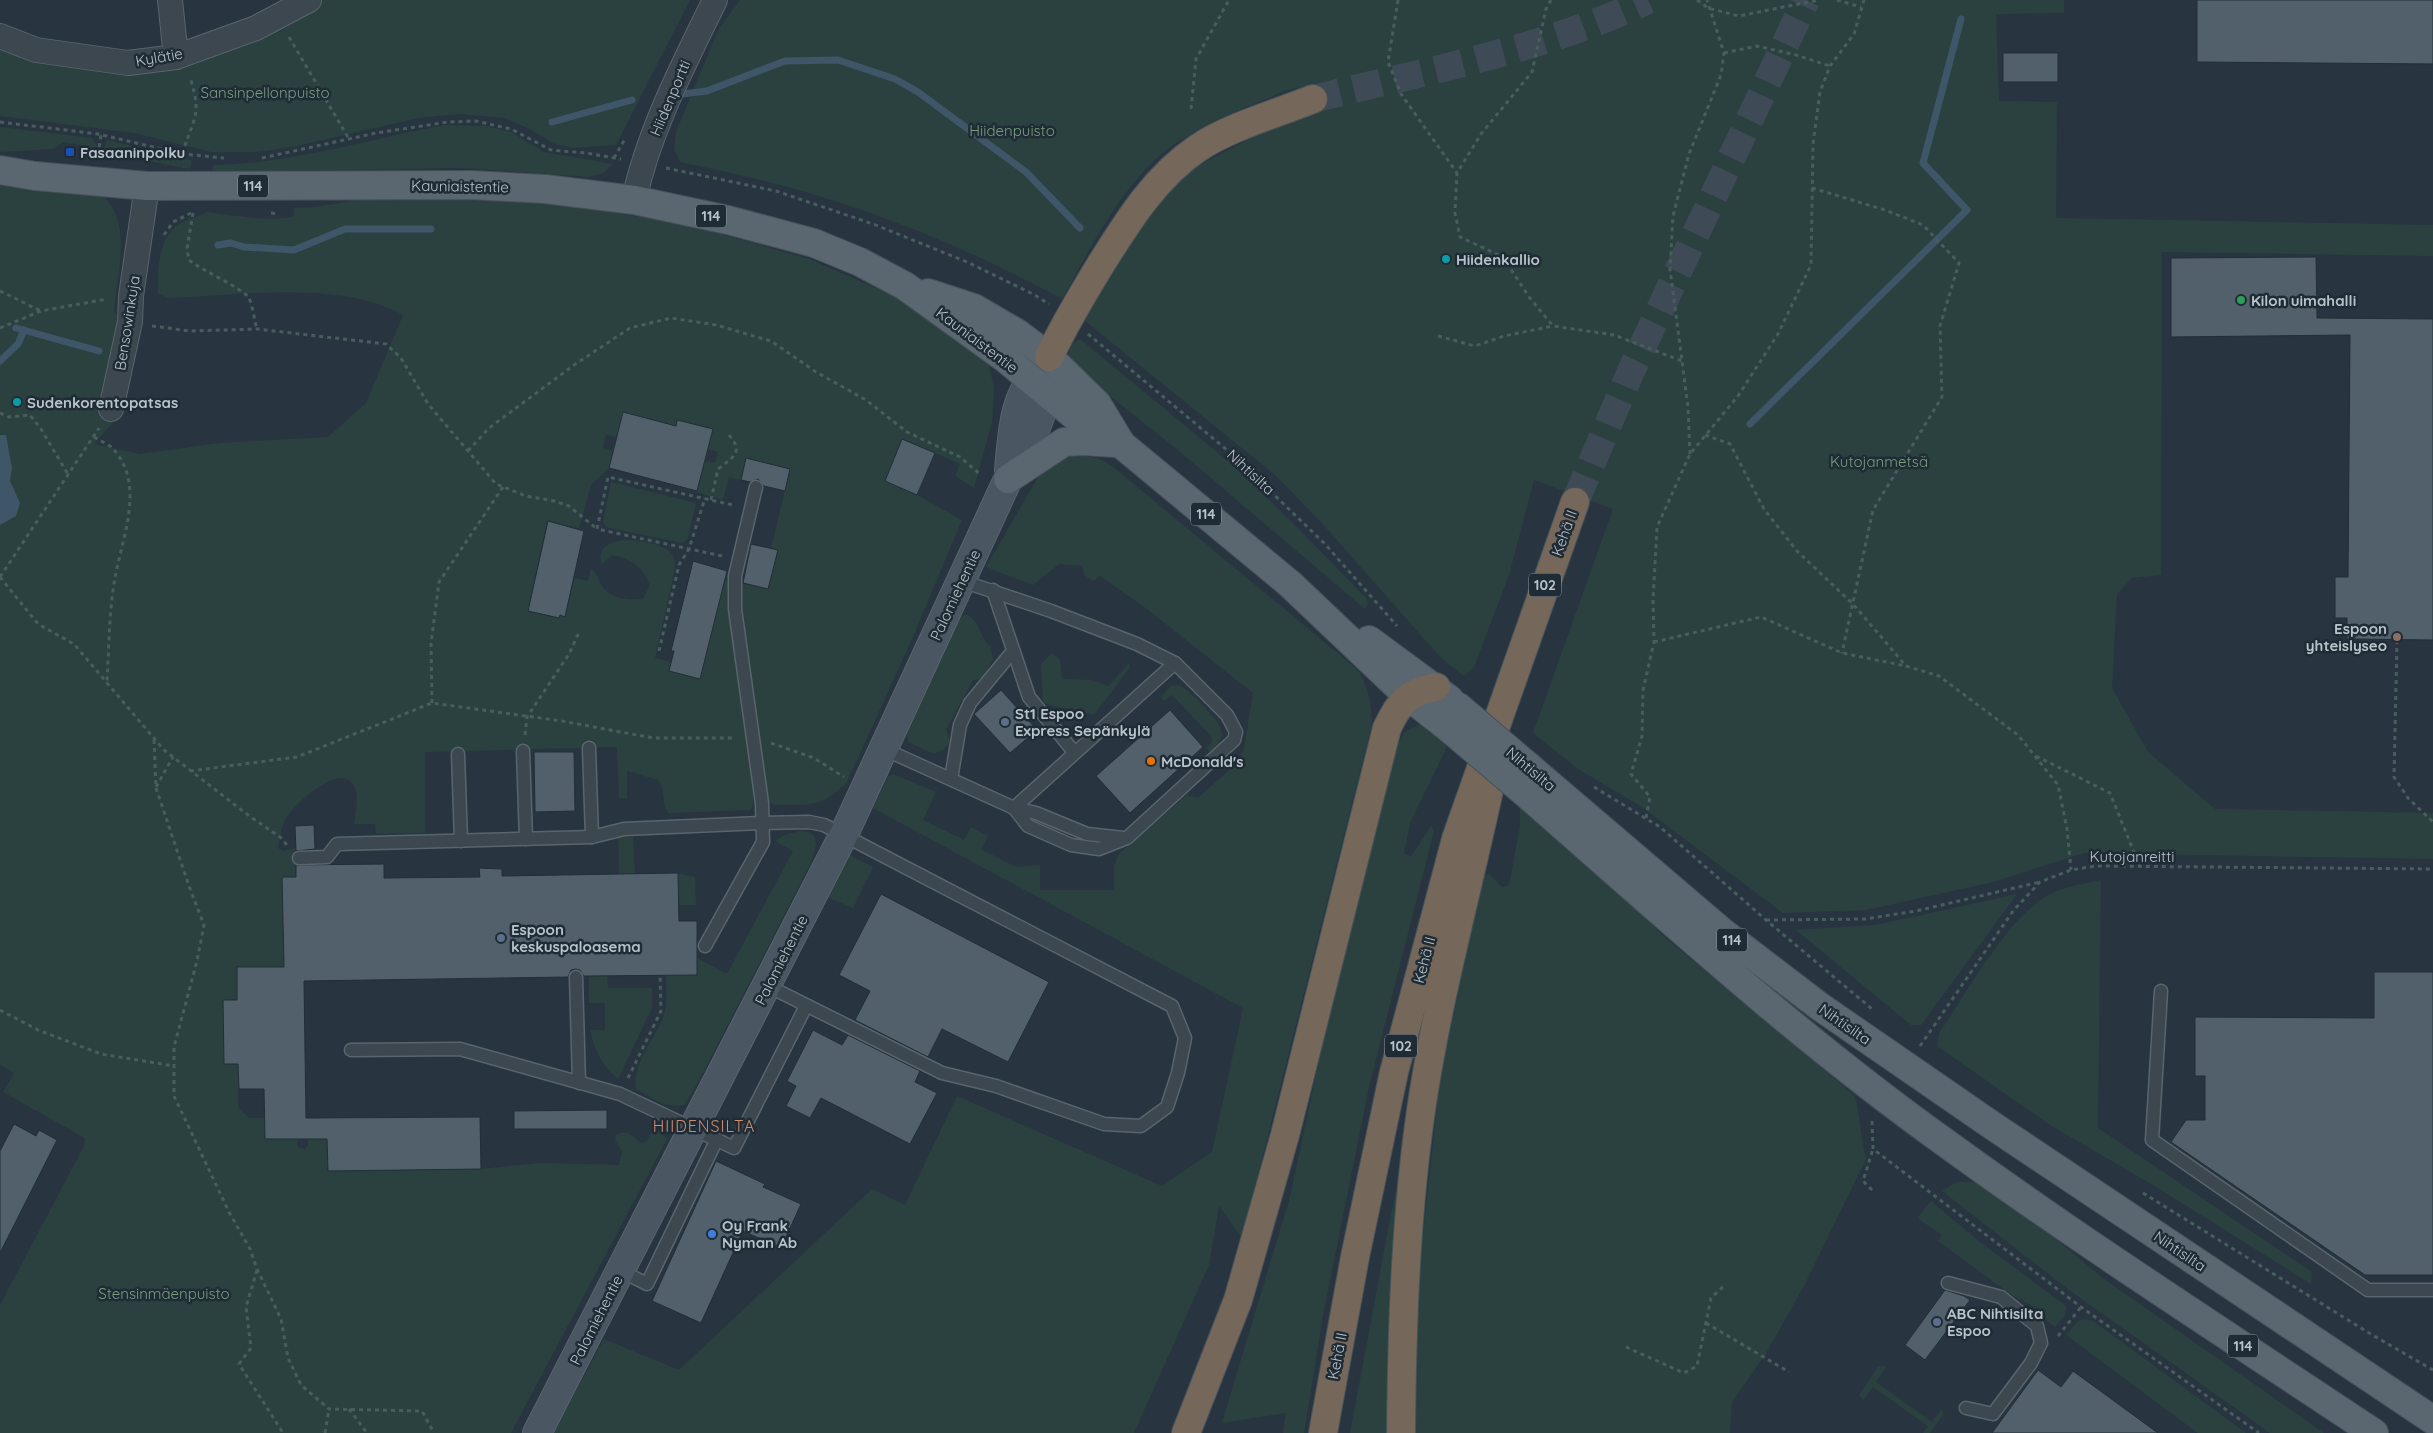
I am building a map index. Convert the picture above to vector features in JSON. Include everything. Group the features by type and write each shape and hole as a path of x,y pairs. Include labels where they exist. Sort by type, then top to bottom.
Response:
{"highway":[{"path":"1048,357 1068,317 1130,218 1160,179 1198,148 1245,126 1314,99"},
{"name":"Kehä II","path":"1323,1433 1355,1257 1394,1072 1456,839 1515,668 1576,502"},
{"path":"1401,1433 1402,1353 1411,1215 1423,1097 1454,943 1515,668"},
{"path":"1186,1433 1238,1300 1285,1135 1385,734 1394,712 1408,696 1420,690 1436,687"}],"main road":[{"name":"Kauniaistentie","path":"0,170 35,176 147,186 480,185 545,189 634,200 728,220 814,243 860,262 905,286 1006,359 1039,387"},
{"name":"Kauniaistentie","path":"905,286 974,308 1017,333 1048,357"},
{"name":"Nihtisilta","path":"1048,357 1097,404 1121,444"},
{"name":"Nihtisilta","path":"1039,387 1082,422 1121,444 1290,584 1408,696 1453,717 1526,779 1819,1006 1908,1049 2433,1420"},
{"path":"1008,479 1064,442 1083,441 1121,444"},
{"name":"Nihtisilta","path":"1290,584 1436,687 1453,717"},
{"name":"Nihtisilta","path":"1526,779 1700,947 1875,1090 1944,1142 2112,1258 2374,1433"}],"street":[{"path":"170,0 176,57"},
{"name":"Kylätie","path":"0,36 36,50 128,63 176,57 256,28 309,0"},
{"name":"Hiidenportti","path":"634,200 642,163 691,48 715,0"},
{"name":"Bensowinkuja","path":"112,409 130,322 131,296 147,186"},
{"name":"Palomiehentie","path":"537,1433 621,1271 706,1134 768,986 844,834 1008,479 1012,431 1019,401 1039,387 1048,357"}],"lane":[{"path":"705,946 763,842 761,823 762,803 755,738 735,609 735,576 756,487"},
{"path":"884,749 1014,808 1028,826 1071,845 1099,849 1127,838 1234,740 1236,732 1227,716 1175,662 1136,644 993,590 962,581"},
{"path":"993,590 1029,697 1074,752"},
{"path":"951,779 960,725 970,703 1014,651"},
{"path":"1014,808 1175,662"},
{"path":"589,748 592,837"},
{"path":"523,751 526,840"},
{"path":"458,754 461,841"},
{"path":"299,858 327,858 337,844 592,837 624,829 761,823 809,822 824,825 1172,1006 1186,1038 1178,1073 1167,1107 1142,1126 1104,1124 996,1086 942,1073 768,986"},
{"path":"576,976 579,1083"},
{"path":"2161,991 2152,1140 2368,1290 2433,1290"},
{"path":"351,1050 460,1049 620,1094 734,1148 806,1006"},
{"path":"1948,1283 2001,1297 2037,1326 2041,1343 2031,1363 1993,1414 1966,1408"}],"path":[{"path":"1191,109 1196,59 1229,0"},
{"path":"1398,0 1388,62 1401,94 1457,173"},
{"path":"1551,0 1546,9 1532,72 1482,134 1457,173 1455,213 1460,237 1503,257 1529,298 1553,326"},
{"path":"1697,0 1708,8 1740,16 1818,0"},
{"path":"1690,454 1688,407 1670,270 1672,216 1688,154 1721,76 1724,53 1707,0"},
{"path":"1837,0 1862,7"},
{"path":"1646,818 1650,797 1631,774 1642,736 1643,690 1654,642 1653,600 1657,527 1690,454 1738,396 1778,334 1811,265 1813,144 1820,92 1830,66 1854,34 1864,0"},
{"path":"277,17 349,139"},
{"path":"1724,53 1757,46 1796,54 1830,66"},
{"path":"176,57 189,75 196,105 194,120 185,140 183,154"},
{"path":"98,155 101,135"},
{"path":"1812,188 1885,210 1922,225 1959,263 1940,326 1942,397 1873,510 1842,653"},
{"path":"193,212 187,249 189,260 202,271 240,290 248,298 256,329"},
{"path":"0,291 42,311"},
{"path":"0,328 42,311 131,296"},
{"name":"Nihtisilta","path":"1068,317 1233,455 1326,544 1400,630"},
{"path":"468,451 489,428 574,365 622,333 630,328 671,318 716,325 771,341 816,372 866,400 907,432 960,457 982,476"},
{"path":"130,322 190,331 256,329 386,344 401,358 428,404 496,484 526,496 569,506 597,529 739,560"},
{"path":"1438,336 1475,346 1504,336 1553,326 1614,335 1682,361"},
{"path":"112,409 0,577 38,624 74,644 107,681 154,740 248,816 280,837 299,858"},
{"path":"0,413 9,417 30,415 41,429 69,476"},
{"path":"711,500 718,469 733,459 736,453 734,440 728,434"},
{"path":"1705,435 1730,444 1764,509 1796,550 1853,604 1906,666"},
{"path":"94,437 113,448 125,466 130,490 128,524 115,578 107,681"},
{"path":"597,529 608,477 751,508"},
{"path":"432,703 431,644 440,582 503,487"},
{"path":"659,651 679,565 689,549 705,498"},
{"path":"1654,642 1761,617 1842,653 1906,666 1940,676 2018,736 2058,785 2067,829 2071,870"},
{"path":"523,751 527,717 569,654 580,630"},
{"path":"2397,640 2394,777 2408,798 2433,822"},
{"path":"190,771 297,757 432,703 562,721 654,738 755,738 814,758 845,778"},
{"path":"154,740 156,788 204,925 197,961 174,1047 174,1096 229,1212 250,1249 257,1269 281,1319 288,1358 301,1385 329,1409 422,1411 434,1433"},
{"path":"2034,755 2110,793 2140,867"},
{"path":"156,788 173,757"},
{"name":"Nihtisilta","path":"1592,786 1660,827 1880,1016"},
{"name":"Kutojanreitti","path":"1908,1049 2013,911 2040,882 2071,870 2096,866 2433,869"},
{"path":"1766,920 1865,919 1916,911 2040,882"},
{"path":"620,1094 661,1010 660,975"},
{"path":"0,1010 38,1030 101,1054 174,1066"},
{"path":"1908,1049 1927,1053"},
{"path":"1872,1190 1863,1181 1873,1149 1874,1131 1871,1115 1865,1103 1875,1090"},
{"path":"1873,1149 2081,1307 2259,1433"},
{"name":"Nihtisilta","path":"2136,1189 2369,1333 2433,1370"},
{"path":"257,1269 246,1307 251,1348 239,1364 283,1433"},
{"path":"1626,1347 1684,1373 1698,1366 1711,1298 1726,1284"},
{"path":"1705,1323 1789,1372"},
{"path":"325,1433 329,1409"},
{"path":"349,1409 367,1433"}],"green space":[{"name":"Sansinpellonpuisto","path":"321,0 690,0 616,145 573,148 552,143 530,129 504,118 458,114 418,118 292,147 258,152 211,152 134,133 0,116 0,44 128,71 275,26"},
{"name":"Kutojanmetsä","path":"740,0 2064,0 2064,13 1996,14 1999,101 2057,102 2056,218 2433,225 2433,256 2162,252 2161,575 2132,578 2117,594 2112,688 2148,752 2215,809 2433,813 2433,859 2084,853 1993,882 1866,910 1783,913 1642,807 1578,769 1533,733 1613,509 1534,480 1509,575 1474,667 1464,676 1441,658 1321,522 1275,475 1084,320 1143,224 1172,189 1197,167 1273,124 1310,91 1299,88 1287,90 1242,109 1181,140 1155,160 1139,177 1110,216 1062,299 992,263 882,217 807,192 680,162 674,149 676,132 718,30"},
{"path":"445,125 486,126 511,132 544,152 613,164 603,173 589,177 464,168 212,172 213,165 242,164 301,156"},
{"path":"0,127 92,138 97,146 90,150 83,148 81,145 63,142 54,149 0,152"},
{"path":"107,140 191,160 191,166 188,169 109,153 104,149"},
{"name":"Stensinmäenpuisto","path":"0,181 98,192 109,203 117,216 121,247 114,311 118,318 120,415 94,444 140,454 220,443 328,437 366,403 403,315 378,304 350,297 320,293 258,293 170,298 158,294 161,252 169,234 185,221 206,212 272,219 293,217 294,208 316,207 364,199 458,197 586,207 696,227 809,259 894,296 944,326 988,361 994,388 992,422 974,488 955,476 960,464 903,439 885,481 917,495 962,520 912,639 847,782 830,797 822,801 806,804 774,805 769,801 741,608 740,583 768,589 778,551 771,549 790,469 741,480 729,477 723,500 683,488 685,482 699,485 705,461 715,463 718,452 708,449 713,429 677,420 676,426 623,413 617,437 606,435 603,448 613,451 609,468 591,485 579,528 547,521 528,611 559,618 560,615 565,617 574,578 588,581 591,569 597,575 605,590 610,594 626,599 643,599 650,585 644,573 626,559 613,555 601,564 601,553 606,546 626,540 651,543 661,547 672,555 675,569 655,658 671,662 669,671 724,580 732,581 754,802 750,810 668,813 662,788 658,780 627,771 627,798 619,798 617,747 425,752 425,833 376,834 375,824 354,824 357,800 356,790 347,780 339,778 318,787 298,804 284,821 278,848 283,851 295,848 300,865 300,877 282,878 284,967 237,968 237,1000 223,1000 224,1064 238,1064 238,1107 249,1118 265,1118 265,1139 298,1139 297,1144 299,1148 305,1149 308,1145 308,1136 327,1135 328,1171 481,1169 540,1163 619,1165 622,1152 615,1140 616,1135 627,1133 642,1143 647,1141 651,1132 659,1131 667,1139 511,1433 0,1433 0,1305 84,1146 85,1138 3,1092 14,1073 0,1065"},
{"path":"1080,339 1235,467 1366,598 1368,604 1365,609 1178,450 1071,365 1069,357 1071,347"},
{"path":"1074,455 1098,458 1112,466 1358,670 1367,689 1370,702 1372,724 1242,1238 1219,1206 1209,1265 1134,1433 553,1433 604,1339 679,1370 872,1189 905,1205 957,1096 1162,1186 1212,1152 1243,1008 873,808 888,777 893,774 936,792 923,820 964,840 971,827 988,836 981,849 1016,867 1040,865 1040,890 1114,890 1114,865 1119,854 1187,795 1198,798 1238,762 1244,748 1253,693 1147,609 1100,576 1093,581 1084,575 1082,566 1059,564 1033,585 986,567 1044,467 1055,460"},
{"path":"611,482 696,503 688,538 682,543 606,527 603,522"},
{"path":"965,614 974,621 987,644 991,647 993,660 982,679 973,680 946,729 950,742 944,749 934,754 908,742 907,734 960,618"},
{"path":"1052,653 1060,660 1062,679 1091,680 1109,686 1129,663 1130,667 1094,715 1046,704 1043,701 1041,664"},
{"path":"1178,685 1183,687 1204,706 1221,728 1221,739 1210,752 1206,748 1212,742 1211,736 1172,695 1164,701 1161,697 1171,686"},
{"path":"1422,723 1446,741 1445,751 1410,823 1404,853 1411,857 1431,826 1434,831 1369,1087 1323,1315 1304,1433 1283,1433 1286,1413 1222,1423 1290,1197 1343,948 1396,747 1405,732"},
{"path":"1520,803 1603,874 1662,935 1855,1096 1866,1159 1805,1284 1765,1355 1732,1402 1730,1433 1410,1433 1422,1243 1440,1079 1483,875 1489,874 1502,887 1509,885 1520,826"},
{"path":"800,831 809,832 815,837 816,844 811,863 696,1086 684,1105 664,1104 636,1089 637,1070 640,1061 665,1013 666,975 697,975 697,958 727,974 793,851 775,841 785,835"},
{"path":"618,837 633,837 635,874 619,874"},
{"path":"849,855 873,867 853,908 827,897"},
{"path":"678,873 695,877 696,905 678,905"},
{"path":"2101,880 2098,1128 2312,1272 2311,1284 2158,1188 2050,1125 1937,1046 1939,1033 1988,959 2015,923 2045,897 2072,886"},
{"path":"2017,894 1921,1025 1911,1025 1796,930 1876,925"},
{"path":"589,976 607,976 608,988 652,988 652,1008 618,1079 603,1062 592,1038 590,1030 605,1030 605,1003 589,1003"},
{"path":"1408,1133 1389,1433 1350,1433 1388,1230"},
{"path":"1957,1182 1976,1182 1998,1191 2104,1279 2324,1433 2270,1433 2069,1290 1942,1191"},
{"path":"1931,1201 1980,1242 2066,1306 2065,1315 2055,1327 2047,1321 2045,1312 2013,1296 1938,1241 1942,1235 1917,1218"},
{"path":"2084,1319 2093,1321 2246,1433 2198,1433 2066,1335 2078,1321"},
{"path":"1878,1367 1886,1367 1876,1382 1932,1422 1942,1409 1943,1415 1930,1433 1923,1433 1928,1426 1873,1387 1863,1400 1859,1395"}],"water":[{"path":"0,435 6,435 12,468 10,481 20,503 16,516 0,525"}],"building":[{"path":"2197,0 2433,0 2433,64 2197,62"},
{"path":"2003,53 2058,53 2058,82 2003,82"},
{"path":"2316,257 2317,318 2433,319 2433,640 2347,639 2347,618 2335,618 2335,577 2348,577 2350,335 2171,337 2171,258"},
{"path":"623,412 676,426 677,420 713,429 697,491 609,468"},
{"path":"902,439 935,453 917,495 885,481"},
{"path":"746,458 790,469 785,491 764,486 758,479 750,482 741,480"},
{"path":"548,521 584,531 565,617 560,615 559,618 528,611"},
{"path":"751,544 778,550 768,589 743,583"},
{"path":"693,561 727,571 700,679 669,671 674,651 671,651"},
{"name":"St1 Espoo Express Sepänkylä","path":"1001,690 1037,730 1010,753 974,714"},
{"name":"McDonald's","path":"1170,710 1203,747 1130,813 1096,776"},
{"path":"534,752 574,752 575,811 535,812"},
{"path":"314,825 315,849 296,851 295,826"},
{"path":"384,864 384,878 480,877 479,868 502,869 502,876 678,873 679,921 697,921 697,975 584,976 580,970 576,969 571,970 568,977 304,981 306,1118 480,1117 481,1169 328,1171 327,1139 265,1139 264,1089 239,1089 238,1064 224,1064 223,1000 237,1000 237,967 284,967 282,877 296,877 296,865"},
{"path":"881,894 1049,982 1008,1062 942,1029 928,1057 855,1020 870,991 839,975"},
{"path":"2374,972 2433,972 2433,1275 2365,1275 2171,1142 2186,1120 2205,1120 2205,1076 2195,1076 2195,1017 2374,1018"},
{"path":"813,1030 842,1045 848,1035 920,1071 915,1082 937,1093 910,1144 821,1098 810,1118 786,1106 796,1086 787,1081"},
{"path":"607,1110 607,1129 514,1129 514,1111"},
{"path":"14,1124 36,1136 39,1130 57,1140 0,1253 0,1151"},
{"path":"716,1161 765,1184 763,1187 801,1204 781,1248 743,1231 701,1323 652,1301"},
{"name":"ABC Nihtisilta Espoo","path":"1945,1290 1970,1300 1925,1360 1905,1345"},
{"path":"2038,1370 2061,1387 2073,1371 2158,1433 1992,1433"}],"waterway":[{"path":"1750,424 1967,210 1923,163 1961,19"},
{"path":"682,94 707,91 785,61 838,60 895,79 918,92 1026,172 1080,228"},
{"path":"552,122 632,100"},
{"path":"218,245 231,243 244,247 294,250 345,229 431,229"},
{"path":"16,328 99,351"},
{"path":"0,361 18,344 24,330"}],"tunnel":[{"path":"1313,99 1441,69 1526,46 1568,33 1648,0"},
{"path":"1575,502 1631,371 1806,0"}],"place":[{"name":"Fasaaninpolku","path":"70,152"},
{"name":"Hiidenkallio","path":"1446,259"},
{"name":"Kilon uimahalli","path":"2241,300"},
{"name":"Sudenkorentopatsas","path":"17,402"},
{"name":"Espoon yhteislyseo","path":"2397,637"},
{"name":"St1 Espoo Express Sepänkylä","path":"1005,722"},
{"name":"McDonald's","path":"1151,761"},
{"name":"Espoon keskuspaloasema","path":"501,938"},
{"name":"Oy Frank Nyman Ab","path":"712,1234"},
{"name":"ABC Nihtisilta Espoo","path":"1937,1322"}],"district":[{"name":"HIIDENSILTA","path":"704,1126"}],"park label":[{"name":"Hiidenpuisto","path":"1012,130"}]}
